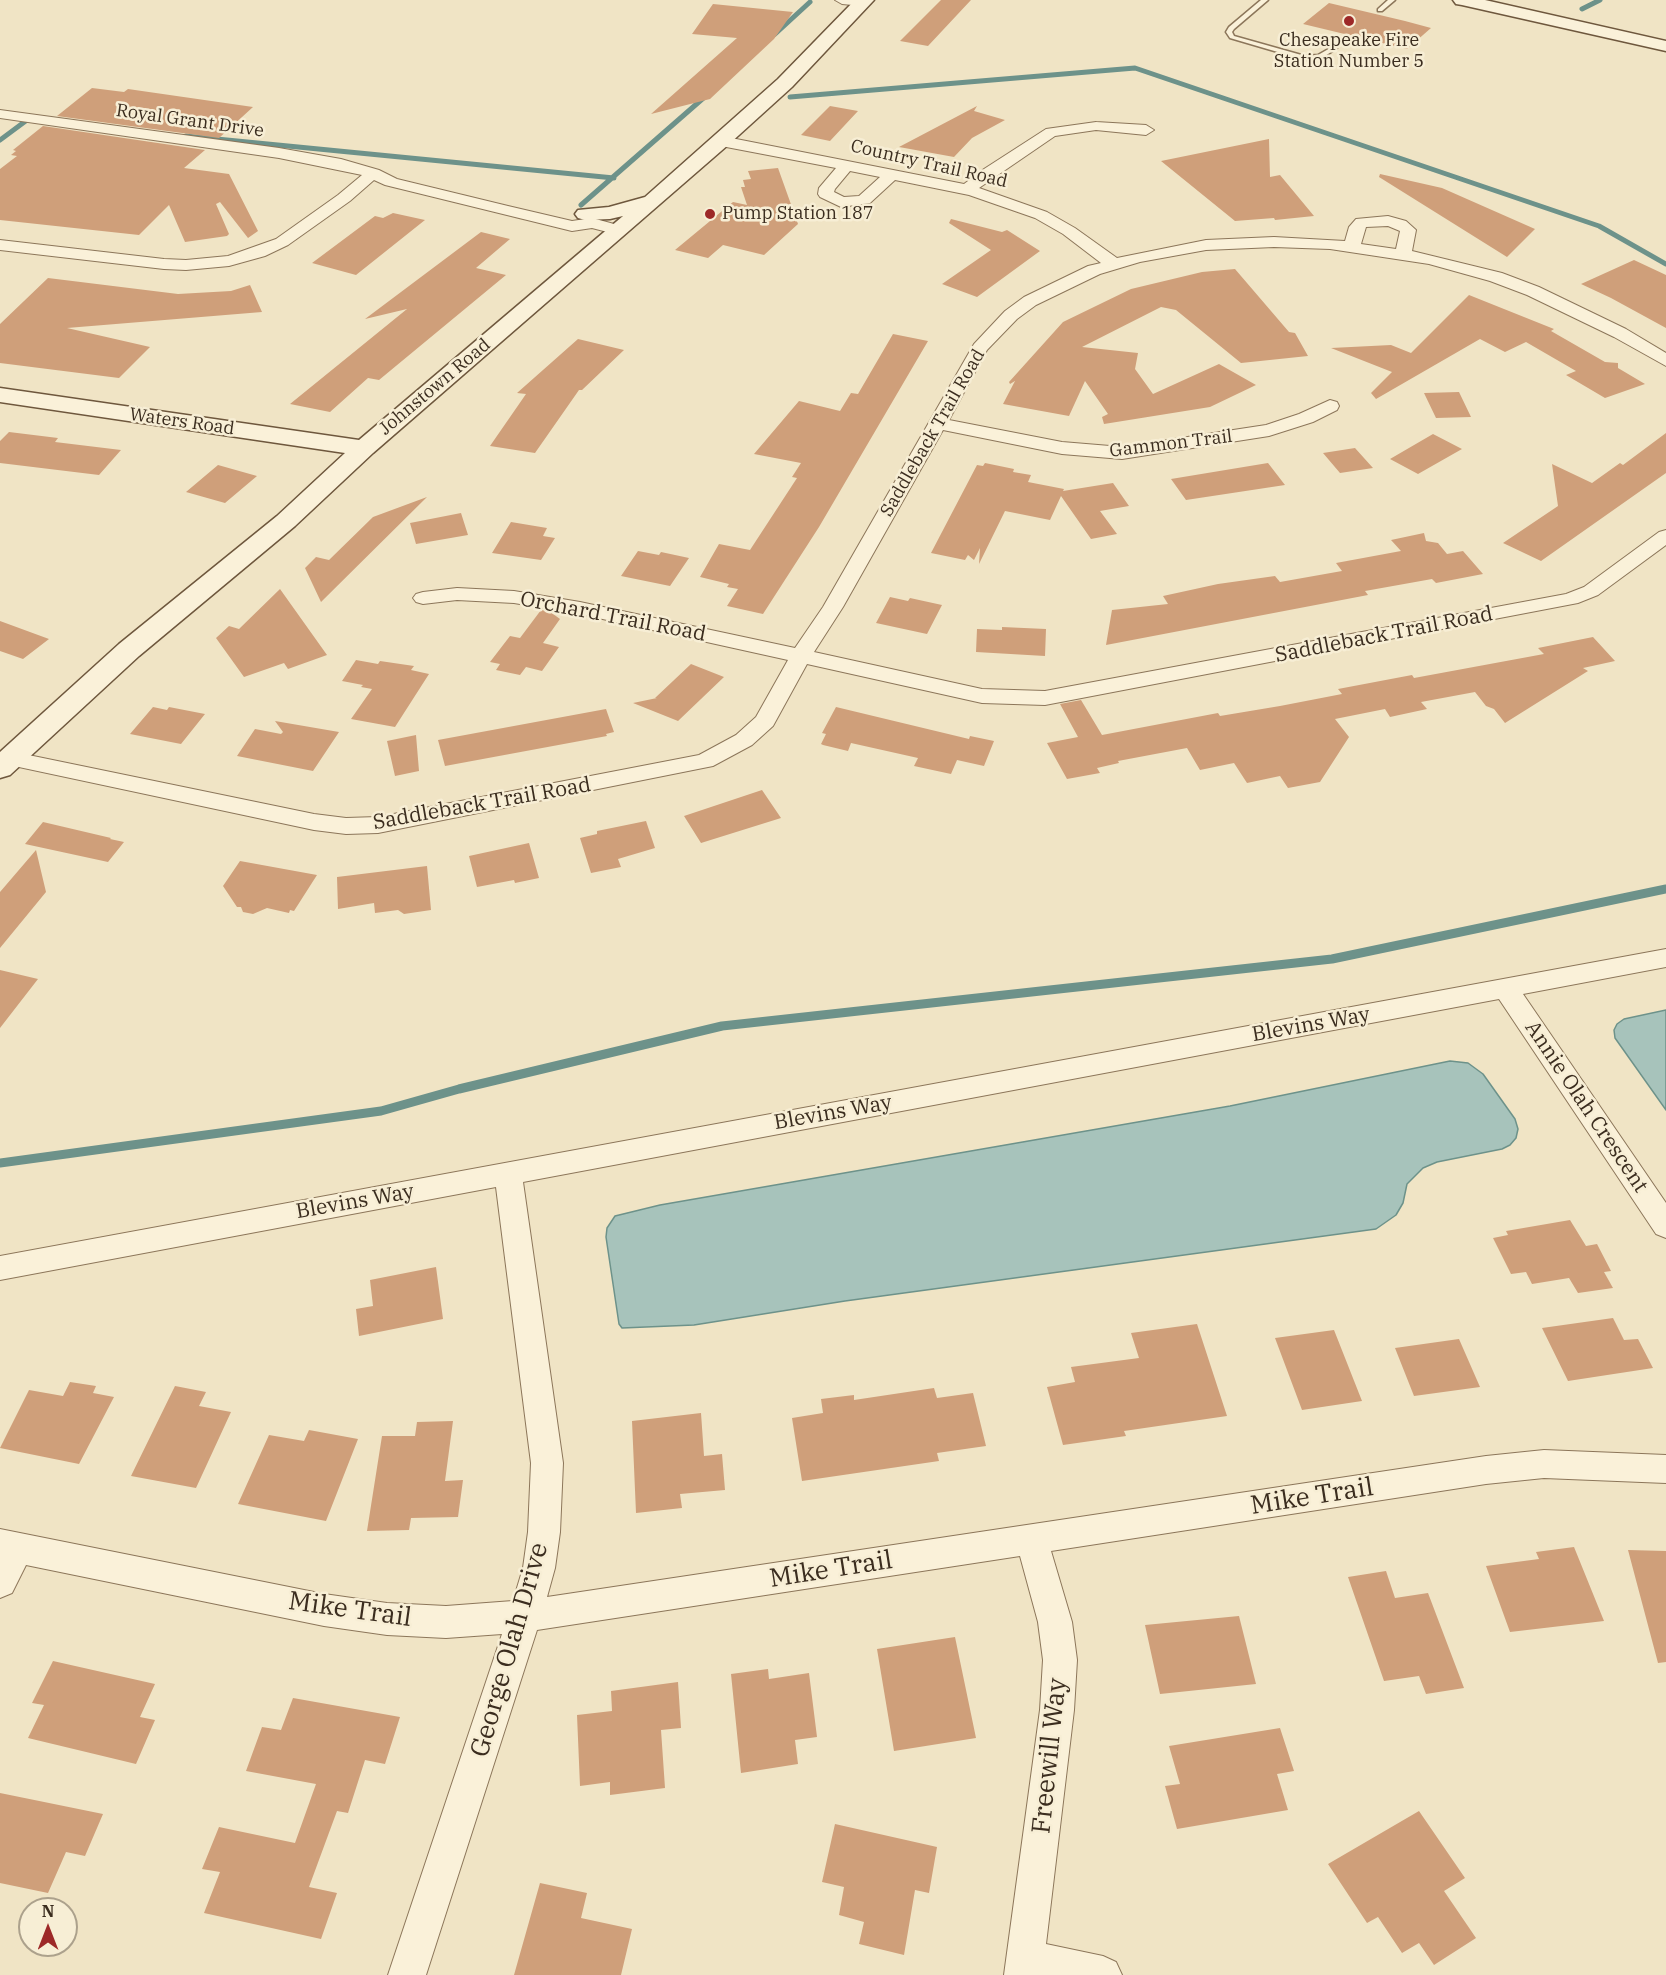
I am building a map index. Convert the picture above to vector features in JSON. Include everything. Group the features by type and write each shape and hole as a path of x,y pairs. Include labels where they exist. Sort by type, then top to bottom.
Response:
{"main road":[{"path":"1462,0 1492,3 1666,46"},
{"name":"Johnstown Road","path":"5,764 129,650 286,521 364,448 721,141 785,83 864,1"},
{"path":"588,219 653,200"},
{"name":"Waters Road","path":"0,395 364,448"}],"street":[{"path":"842,0 864,1"},
{"name":"Royal Grant Drive","path":"0,114 279,153 341,164 373,173 403,175 588,219 619,230"},
{"path":"968,189 989,172 1051,132 1096,126 1146,130"},
{"name":"Country Trail Road","path":"721,141 968,189 1041,215 1069,231 1114,264"},
{"path":"847,165 827,188 826,194 841,202 864,200 892,174"},
{"path":"0,245 164,264 186,265 229,261 282,242 344,198 373,173"},
{"path":"1352,247 1357,227 1362,222 1388,220 1408,230 1403,254"},
{"name":"Saddleback Trail Road","path":"5,764 346,826 378,825 498,803 705,760 744,740 765,721 801,657 833,607 980,348 1011,315 1050,290 1094,270 1166,251 1206,245 1275,242 1352,247 1403,254 1463,267 1533,291 1620,333 1666,361"},
{"name":"Gammon Trail","path":"938,423 1062,448 1122,453 1269,430 1306,418 1330,405"},
{"name":"Saddleback Trail Road","path":"801,657 982,696 1014,699 1054,698 1571,599 1591,591 1666,536"},
{"name":"Orchard Trail Road","path":"423,598 457,594 514,597 580,608 801,657"},
{"name":"Blevins Way","path":"0,1268 1666,958"},
{"name":"Annie Olah Crescent","path":"1506,989 1666,1226"},
{"name":"George Olah Drive","path":"407,1975 525,1616 539,1568 544,1532 547,1463 508,1173"},
{"name":"Mike Trail","path":"9,1546 324,1610 387,1619 446,1622 525,1616 1486,1470 1544,1464 1666,1469"},
{"name":"Freewill Way","path":"1024,1967 1057,1710 1060,1660 1055,1622 1032,1540"},
{"path":"0,1582 9,1546"},
{"path":"1024,1967 1103,1975"}],"lane":[{"path":"1265,0 1231,28 1229,32 1232,37 1305,58 1320,57 1334,48"},
{"path":"1380,10 1392,0"}],"water":[{"path":"1666,1010 1666,1110 1615,1038 1614,1030 1617,1024 1624,1019"},
{"path":"1450,1061 1468,1063 1483,1074 1515,1119 1518,1129 1516,1138 1502,1149 1437,1162 1423,1168 1407,1184 1403,1203 1396,1215 1376,1229 845,1301 694,1325 622,1328 619,1324 606,1237 607,1228 615,1216 660,1205 1230,1106"}],"building":[{"path":"941,0 971,0 928,46 900,41"},
{"path":"1329,3 1431,28 1407,49 1303,24"},
{"path":"713,4 793,12 774,39 710,99 651,114 737,38 692,34"},
{"path":"92,88 124,92 128,89 253,107 219,138 57,116"},
{"path":"830,106 858,111 830,141 801,135"},
{"path":"977,106 974,111 1005,120 972,138 954,157 899,147"},
{"path":"43,126 205,150 184,168 229,174 258,231 248,238 220,202 216,204 229,234 185,242 169,205 139,235 0,220 0,169 17,156 11,155 16,151 13,150"},
{"path":"1269,139 1270,177 1280,175 1314,216 1235,221 1161,161"},
{"path":"778,168 798,224 764,255 723,245 708,258 675,250 733,202 747,205 741,187 745,187 743,180 751,179 748,171"},
{"path":"1380,174 1442,188 1535,229 1507,257 1379,177"},
{"path":"393,213 425,220 356,275 312,263 375,216 383,218"},
{"path":"951,219 1002,232 1007,230 1040,251 977,297 942,284 991,250 949,223"},
{"path":"481,232 510,239 476,268 506,275 379,380 368,378 330,412 290,404 407,309 365,319"},
{"path":"1634,260 1666,275 1666,328 1581,284"},
{"path":"1235,269 1289,332 1295,333 1308,356 1241,363 1176,310 1161,307 1082,347 1138,353 1135,369 1153,394 1219,364 1256,385 1210,407 1104,424 1102,417 1108,414 1085,381 1069,416 1003,404 1015,381 1010,384 1009,382 1063,322 1131,289 1202,272"},
{"path":"48,278 178,294 231,291 250,285 262,312 67,328 150,347 119,378 0,363 0,324"},
{"path":"1469,295 1554,329 1551,331 1605,362 1618,363 1618,368 1645,384 1605,398 1566,375 1576,371 1526,342 1505,352 1480,339 1376,399 1371,393 1392,372 1331,348 1391,345 1411,353"},
{"path":"893,334 928,341 819,527 763,614 727,606 738,589 727,587 729,584 700,577 719,544 750,550 797,478 792,477 801,463 754,454 799,401 840,411 851,393 858,394"},
{"path":"578,339 624,350 582,390 579,390 535,453 490,446 526,394 517,393"},
{"path":"1459,392 1471,417 1436,418 1424,393"},
{"path":"9,432 58,438 55,442 121,450 99,475 0,463 0,441"},
{"path":"1666,433 1666,473 1541,561 1503,543 1558,506 1552,464 1592,483 1620,463 1623,465"},
{"path":"1433,434 1462,449 1418,474 1390,459"},
{"path":"1355,448 1373,468 1340,473 1323,453"},
{"path":"985,463 1031,475 1028,482 1064,489 1063,491 1113,483 1129,506 1100,511 1117,534 1091,539 1061,496 1050,520 1005,511 979,564 980,548 974,560 968,555 965,560 931,553 977,465 983,466"},
{"path":"1268,463 1285,485 1186,500 1171,479"},
{"path":"218,465 257,476 225,503 186,492"},
{"path":"427,497 321,602 305,568 316,557 329,560 373,517"},
{"path":"461,513 468,535 416,544 410,523"},
{"path":"511,522 547,528 543,536 555,538 541,560 492,553"},
{"path":"1424,533 1426,541 1438,543 1447,554 1463,551 1483,574 1436,583 1432,579 1365,591 1368,595 1106,645 1112,610 1168,604 1163,596 1218,584 1275,576 1280,582 1342,571 1336,563 1401,551 1391,540"},
{"path":"638,551 659,555 661,552 689,558 670,586 621,576"},
{"path":"280,589 327,655 288,669 284,663 244,677 216,638 229,626 239,629"},
{"path":"890,597 908,601 910,598 942,605 927,634 876,623"},
{"path":"541,610 549,611 560,619 543,643 559,647 542,671 526,667 520,675 496,670 500,664 490,662 510,636 520,638"},
{"path":"0,621 49,639 23,659 0,651"},
{"path":"1002,627 1046,629 1045,656 976,652 977,629 1002,630"},
{"path":"1593,637 1615,661 1583,668 1588,671 1505,723 1494,709 1486,706 1475,692 1421,702 1427,709 1390,717 1385,709 1335,719 1349,737 1320,782 1288,788 1280,776 1247,783 1234,763 1200,770 1187,748 1118,761 1119,763 1097,768 1100,773 1067,779 1047,743 1078,737 1060,704 1081,700 1102,735 1218,713 1220,716 1280,706 1342,694 1338,689 1412,675 1414,678 1544,654 1538,648"},
{"path":"356,660 414,666 411,670 429,674 395,727 351,719 372,689 342,681"},
{"path":"691,664 724,677 678,721 633,703 657,698 655,698"},
{"path":"153,707 167,710 169,707 205,714 181,744 130,734"},
{"path":"836,707 969,739 970,736 994,741 984,766 957,760 951,774 914,766 918,758 851,743 848,751 821,744 826,734 822,733"},
{"path":"606,709 614,732 606,734 607,736 445,766 438,740"},
{"path":"275,721 339,732 313,771 237,756 255,729 281,734 283,732"},
{"path":"416,735 419,771 395,776 387,741"},
{"path":"762,790 781,818 701,843 684,816"},
{"path":"646,821 655,848 618,859 621,867 591,873 580,838 597,834 597,831"},
{"path":"43,822 124,842 108,862 25,844"},
{"path":"529,843 539,878 477,887 469,856"},
{"path":"36,850 46,892 0,948 0,892"},
{"path":"240,861 317,875 294,911 290,910 289,913 267,908 253,914 243,912 241,907 237,907 223,886"},
{"path":"427,866 431,910 404,914 398,910 375,913 374,903 338,909 337,877"},
{"path":"0,970 38,979 0,1028"},
{"path":"1570,1220 1586,1246 1597,1244 1611,1271 1604,1272 1613,1288 1578,1293 1569,1278 1532,1284 1526,1272 1511,1274 1493,1238 1508,1235 1506,1231"},
{"path":"436,1267 443,1319 359,1336 356,1309 373,1306 370,1280"},
{"path":"1613,1318 1624,1340 1638,1339 1653,1368 1568,1381 1542,1328"},
{"path":"1197,1324 1227,1416 1124,1431 1126,1436 1063,1445 1047,1387 1075,1382 1071,1367 1139,1358 1131,1333"},
{"path":"1334,1330 1362,1401 1302,1410 1275,1338"},
{"path":"1459,1339 1480,1387 1414,1396 1395,1348"},
{"path":"70,1382 96,1386 93,1393 114,1397 79,1464 0,1448 29,1390 63,1396"},
{"path":"175,1386 206,1392 199,1406 231,1412 196,1488 131,1476"},
{"path":"934,1388 937,1398 973,1393 986,1446 937,1453 939,1461 802,1481 792,1418 823,1413 821,1399 854,1395 854,1400"},
{"path":"701,1413 704,1456 722,1454 725,1490 680,1494 682,1508 636,1513 632,1421"},
{"path":"453,1421 445,1481 463,1480 458,1517 411,1518 409,1530 367,1531 382,1436 415,1436 417,1422"},
{"path":"309,1430 358,1439 326,1521 238,1504 269,1435 304,1441"},
{"path":"1574,1547 1604,1621 1510,1632 1486,1566 1539,1559 1536,1552"},
{"path":"1628,1550 1666,1551 1666,1662 1658,1663"},
{"path":"1386,1571 1395,1598 1428,1593 1464,1688 1426,1694 1419,1676 1384,1681 1348,1577"},
{"path":"1239,1616 1256,1684 1160,1694 1145,1625"},
{"path":"955,1637 976,1738 894,1751 877,1649"},
{"path":"53,1661 155,1684 140,1717 155,1720 136,1764 28,1738 44,1705 32,1703"},
{"path":"768,1669 769,1679 809,1673 817,1737 795,1740 798,1764 741,1773 731,1674"},
{"path":"678,1682 681,1728 661,1730 665,1788 610,1795 610,1782 580,1786 577,1715 612,1711 611,1691"},
{"path":"293,1698 400,1717 385,1764 365,1760 348,1813 337,1811 309,1887 337,1893 321,1939 204,1913 220,1872 202,1869 219,1827 295,1843 316,1784 246,1771 262,1727 281,1730"},
{"path":"1280,1728 1294,1771 1277,1774 1288,1810 1177,1829 1165,1786 1180,1784 1169,1746"},
{"path":"0,1793 103,1814 85,1856 66,1852 48,1893 0,1883"},
{"path":"1419,1811 1465,1878 1444,1891 1476,1938 1434,1965 1419,1943 1402,1953 1378,1917 1367,1923 1328,1864"},
{"path":"835,1824 937,1847 929,1893 915,1890 904,1955 859,1944 864,1922 839,1915 844,1887 822,1882"},
{"path":"540,1883 587,1893 581,1918 632,1929 621,1975 514,1975"}],"waterway":[{"path":"1582,9 1600,0"},
{"path":"774,35 810,2"},
{"path":"790,97 1135,68 1599,226 1666,264"},
{"path":"612,178 708,94"},
{"path":"0,140 27,120"},
{"path":"186,136 612,178"},
{"path":"581,205 612,178"},
{"path":"0,1163 381,1111 459,1089 722,1026 1332,959 1666,889"}],"place":[{"name":"Chesapeake Fire Station Number 5","path":"1349,21"},
{"name":"Pump Station 187","path":"710,214"}]}
